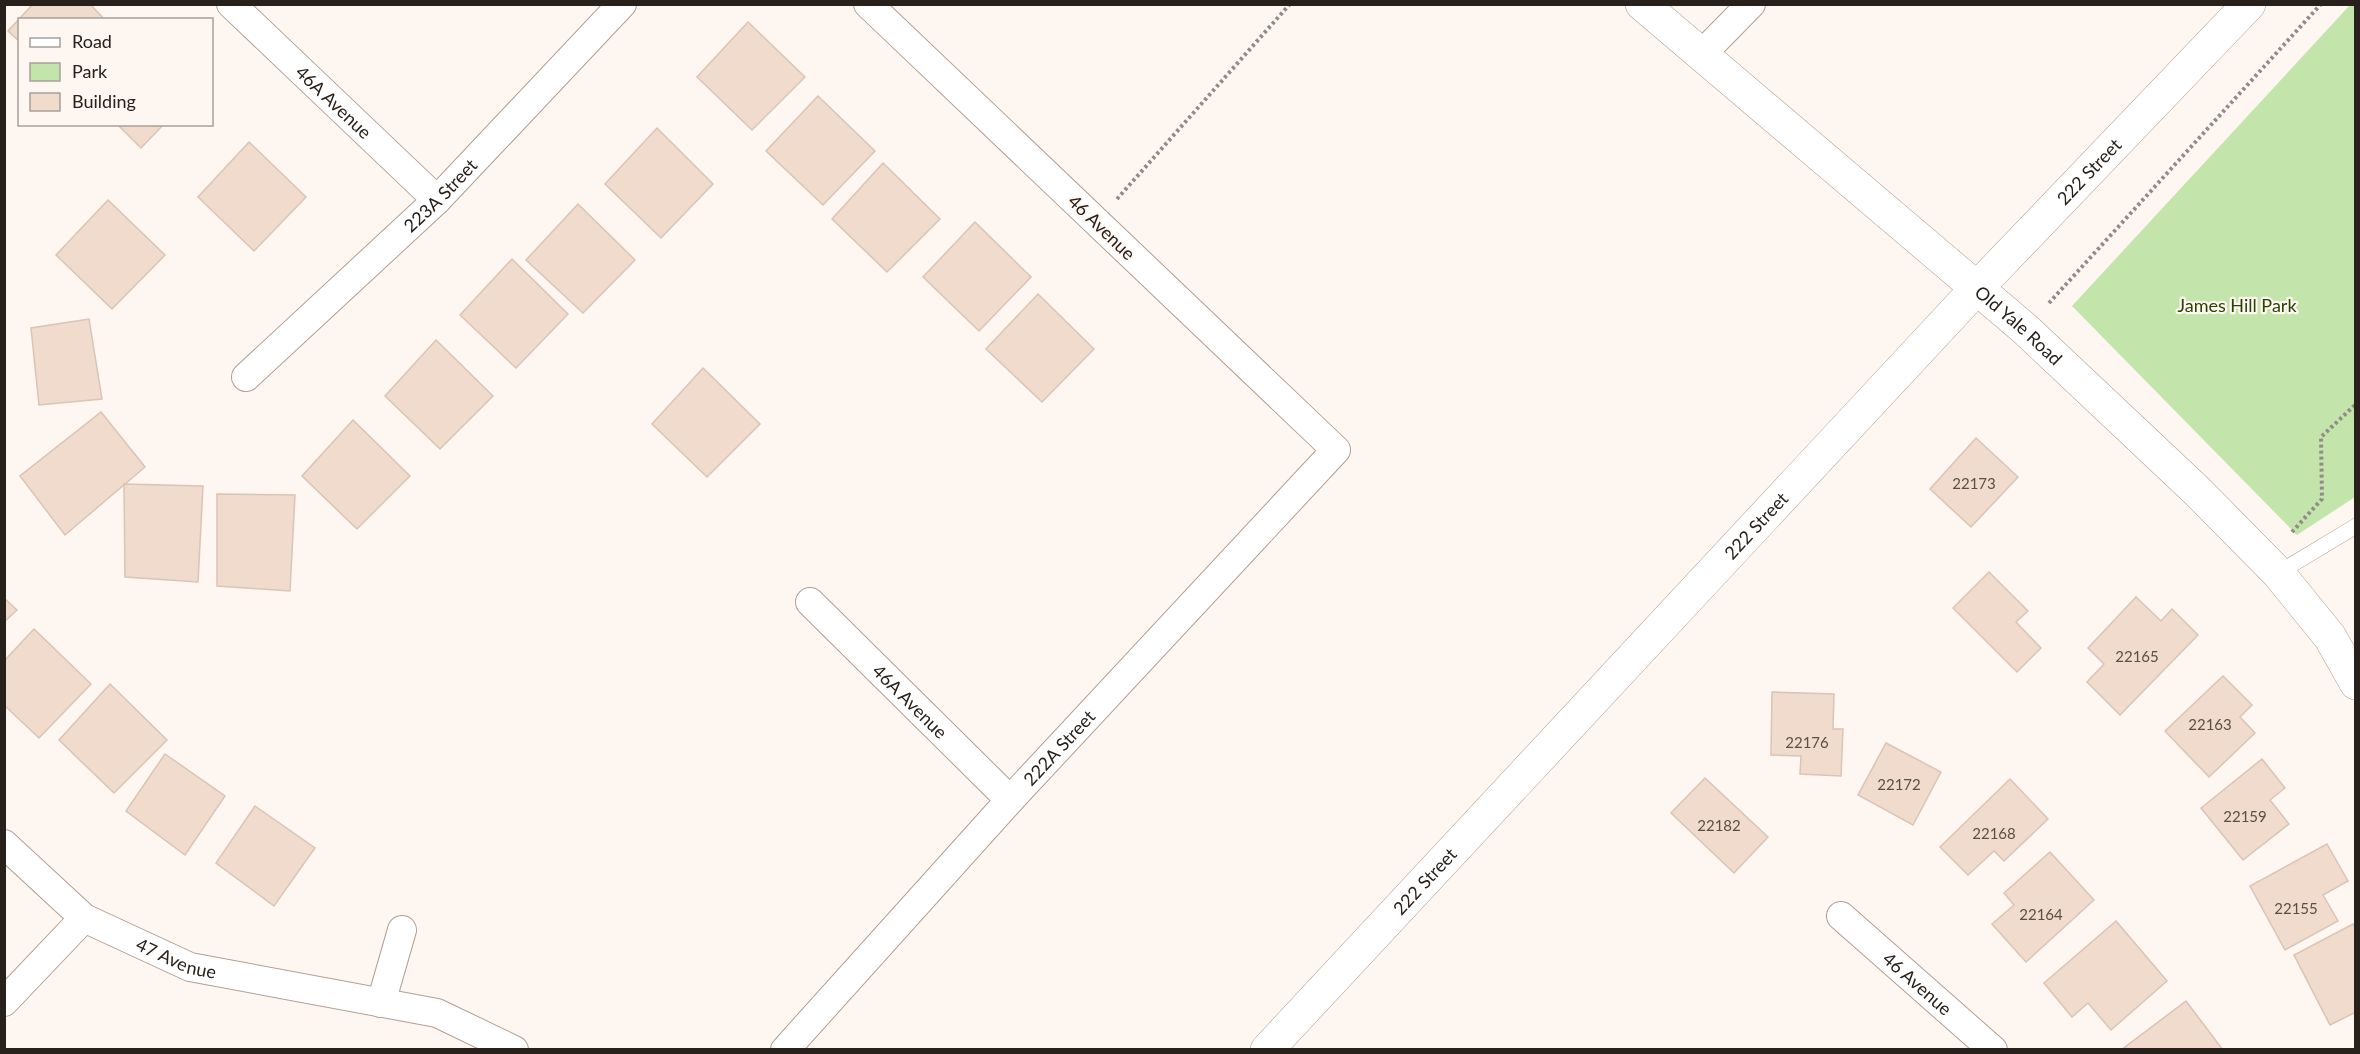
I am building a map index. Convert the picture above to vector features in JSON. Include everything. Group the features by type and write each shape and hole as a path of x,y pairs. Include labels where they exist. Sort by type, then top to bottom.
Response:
{"street":[{"name":"46A Avenue","path":"231,4 437,200"},
{"name":"223A Street","path":"246,377 437,200 622,4"},
{"name":"46 Avenue","path":"868,4 1336,450"},
{"name":"Old Yale Road","path":"1642,4 2025,329 2197,491 2272,567 2330,637 2355,683"},
{"path":"1701,55 1751,4"},
{"name":"222 Street","path":"1267,1050 1977,288 2249,4"},
{"name":"222A Street","path":"785,1050 1010,800 1336,450"},
{"name":"46A Avenue","path":"810,602 1010,800"},
{"name":"47 Avenue","path":"4,844 84,918 190,967 437,1013 514,1050"},
{"name":"46 Avenue","path":"1841,916 1993,1050"},
{"path":"4,1002 84,918"},
{"path":"381,1003 402,930"}],"lane":[{"path":"2272,567 2355,526"}],"path":[{"path":"1097,222 1290,4"},
{"path":"2025,329 2321,4"},
{"path":"2272,567 2322,499 2322,436 2355,404"}],"green space":[{"name":"James Hill Park","path":"2350,5 2356,5 2355,497 2297,535 2072,306"}],"building":[{"path":"33,4 90,4 103,18 20,18"},
{"path":"18,20 18,40 8,31"},
{"path":"748,22 805,77 752,130 697,77"},
{"path":"818,96 875,151 823,205 766,151"},
{"path":"119,126 162,126 141,148"},
{"path":"657,128 713,184 661,238 605,184"},
{"path":"249,142 306,197 254,251 198,197"},
{"path":"883,163 940,219 887,272 832,219"},
{"path":"108,200 165,255 112,309 56,255"},
{"path":"578,204 635,260 583,313 526,260"},
{"path":"975,222 1031,277 979,331 923,277"},
{"path":"512,259 568,314 516,368 460,315"},
{"path":"1038,294 1094,349 1042,402 986,349"},
{"path":"89,319 102,399 39,405 31,328"},
{"path":"436,340 493,396 440,449 385,396"},
{"path":"703,368 760,424 707,477 652,424"},
{"path":"101,412 145,467 65,535 20,476"},
{"path":"353,420 410,476 357,529 302,476"},
{"path":"1976,438 2018,477 1971,527 1930,489"},
{"path":"124,484 203,486 198,582 125,577"},
{"path":"217,494 295,495 290,591 217,586"},
{"path":"1989,572 2028,611 2016,622 2041,648 2017,672 1953,608"},
{"path":"2136,597 2161,621 2172,609 2198,635 2120,715 2087,682 2104,664 2088,648"},
{"path":"4,598 17,610 4,622"},
{"path":"34,629 91,684 39,738 4,705 4,661"},
{"path":"2223,676 2252,705 2240,717 2255,733 2209,777 2165,731"},
{"path":"110,684 167,740 114,793 59,740"},
{"path":"1772,692 1834,694 1833,729 1843,729 1841,776 1800,774 1801,756 1771,755"},
{"path":"1886,743 1941,772 1913,825 1858,795"},
{"path":"165,754 225,796 185,855 126,811"},
{"path":"2262,759 2285,788 2270,800 2289,824 2243,860 2201,808"},
{"path":"1705,778 1768,837 1734,873 1671,813"},
{"path":"2010,779 2048,819 2004,861 1994,851 1968,875 1940,847"},
{"path":"255,806 315,848 274,906 216,863"},
{"path":"2327,844 2348,881 2323,895 2338,921 2285,950 2250,886"},
{"path":"2050,852 2094,900 2026,962 1992,924 2014,905 2004,893"},
{"path":"2116,921 2167,981 2111,1030 2088,1003 2072,1017 2044,983"},
{"path":"2353,924 2356,929 2356,1012 2330,1025 2294,955"},
{"path":"2186,1001 2223,1050 2121,1050"}]}
